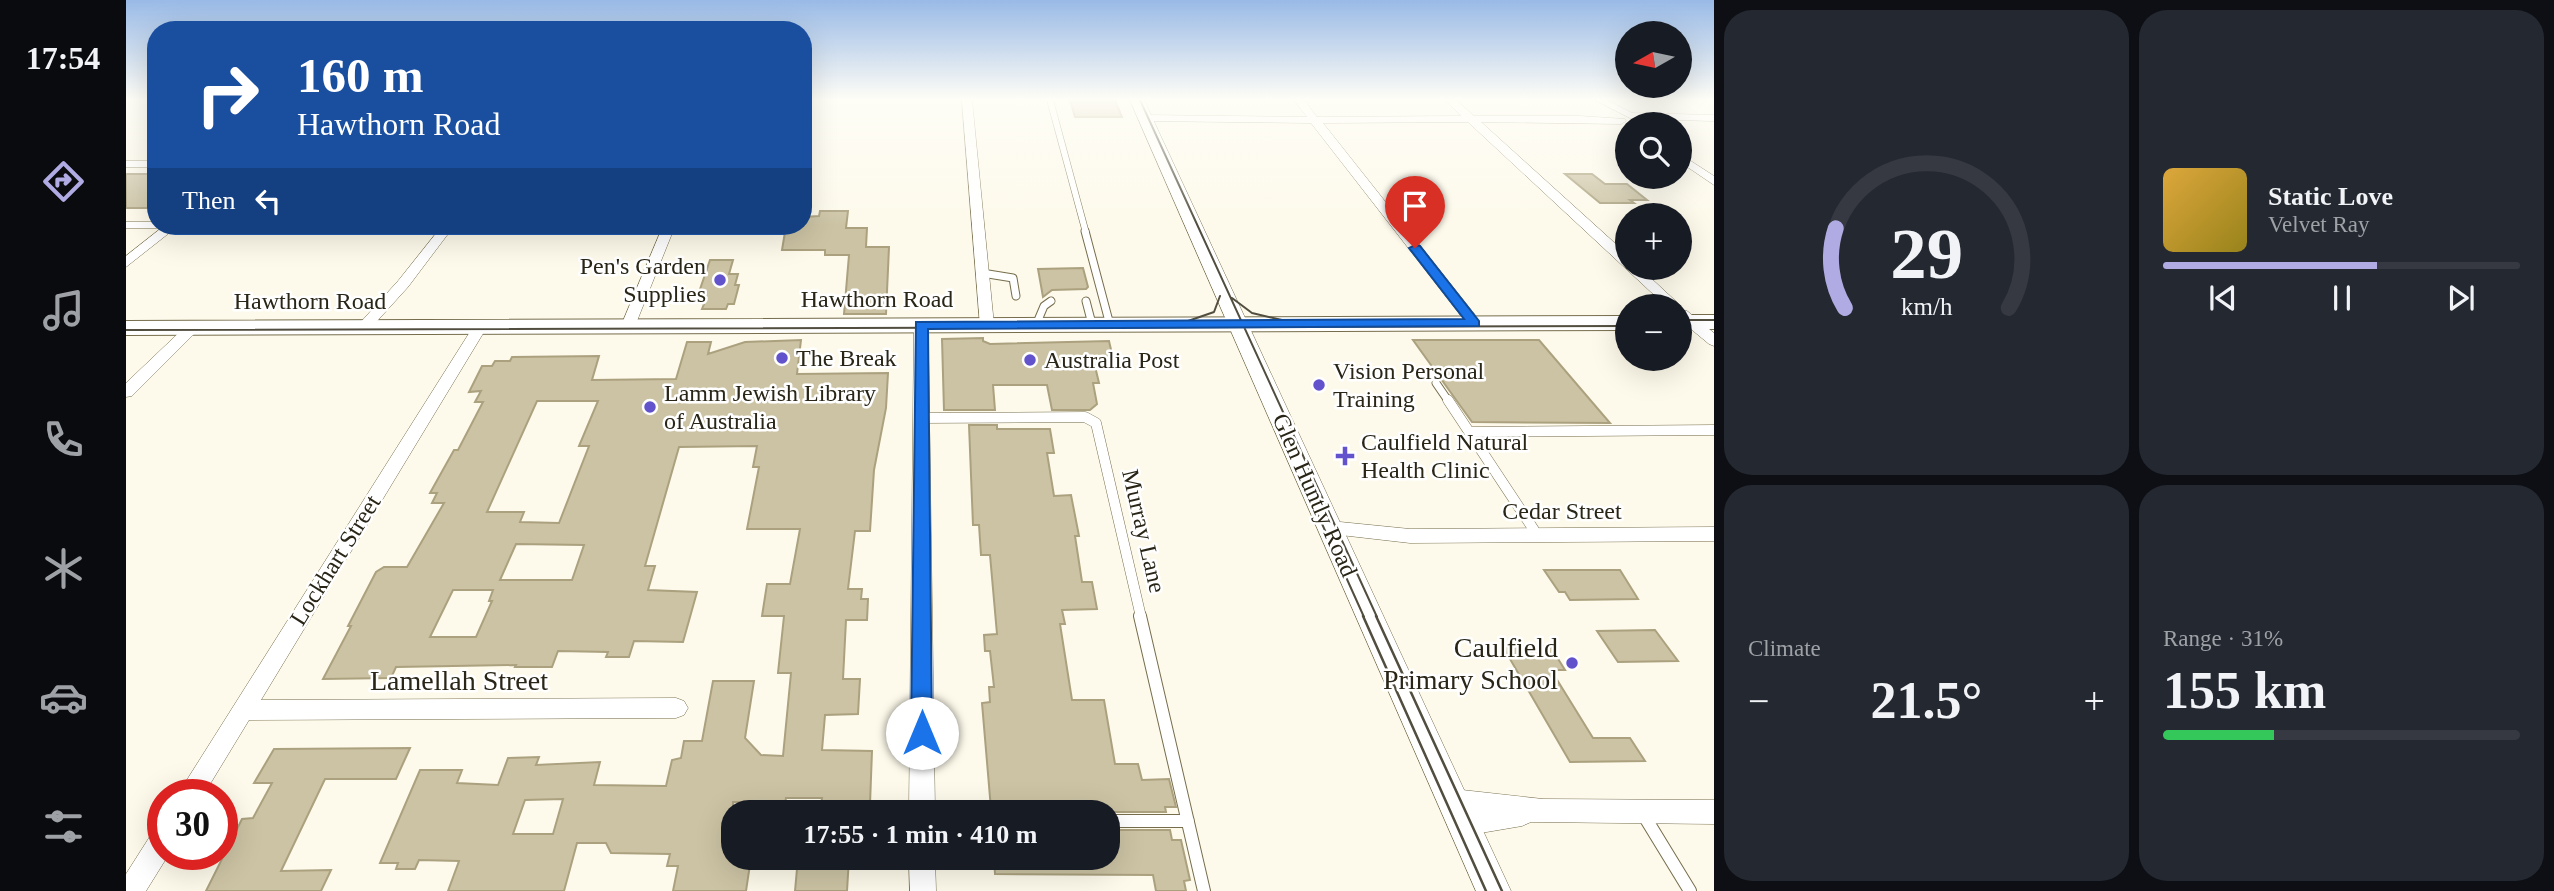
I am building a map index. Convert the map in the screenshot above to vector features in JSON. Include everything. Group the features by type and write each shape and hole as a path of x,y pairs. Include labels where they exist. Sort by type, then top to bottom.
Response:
{"main road":[{"name":"Hawthorn Road","path":"126,328 987,325 1042,309 1101,324 1615,323"}],"street":[{"path":"971,142 987,325"},
{"name":"Glen Huntly Road","path":"1156,142 1494,891"},
{"path":"1331,142 1474,323"},
{"path":"1496,142 1615,251"},
{"path":"126,164 147,164"},
{"path":"1692,165 1714,181"},
{"path":"126,263 161,235"},
{"path":"371,327 396,302 403,284 441,235"},
{"path":"628,326 665,235"},
{"path":"1645,280 1661,294"},
{"path":"1692,321 1714,341"},
{"path":"921,325 922,800"},
{"name":"Lockhart Street","path":"199,779 480,327"},
{"path":"126,393 192,328"},
{"name":"Cedar Street","path":"1334,536 1714,534"},
{"name":"Lamellah Street","path":"242,710 677,708"},
{"path":"1458,812 1714,812"},
{"path":"131,891 147,865"},
{"path":"922,870 923,891"}],"lane":[{"path":"1059,142 1101,324"},
{"path":"126,225 147,225"},
{"path":"982,273 1013,278 1016,296"},
{"path":"1086,301 1101,324"},
{"path":"1436,383 1538,536"},
{"name":"Murray Lane","path":"921,418 1085,417 1096,423 1204,891"},
{"path":"1469,432 1714,430"},
{"path":"1640,810 1690,891"},
{"path":"1120,821 1188,821"}],"building":[{"path":"126,174 147,174 147,208 126,208"},
{"path":"1565,174 1592,174 1605,184 1615,184 1615,189 1633,189 1647,200 1630,200 1634,203 1600,203"},
{"path":"820,211 848,211 846,228 867,228 866,247 889,247 886,314 844,314 849,255 825,255 825,250 782,250 784,235 812,235 812,216 819,216"},
{"name":"Pen's Garden Supplies","path":"710,260 733,260 729,274 738,274 735,285 739,285 734,304 728,304 726,309 702,309 704,304 696,301"},
{"path":"1083,268 1088,287 1086,289 1052,290 1043,297 1038,269"},
{"path":"983,338 983,341 990,344 1109,341 1113,358 1093,358 1099,383 1093,383 1097,404 1090,410 1052,410 1047,385 993,385 995,410 944,410 942,339"},
{"path":"801,340 797,374 888,373 886,408 874,470 870,531 855,531 848,589 862,589 861,599 868,599 867,620 846,620 843,679 860,679 858,714 825,715 822,750 872,751 870,800 721,800 721,870 749,870 746,891 673,891 678,866 667,866 670,854 611,853 606,843 577,843 564,891 448,891 459,861 419,860 415,869 396,869 398,863 380,863 420,770 462,770 457,783 498,785 508,758 539,757 536,765 600,762 594,785 666,786 672,760 681,758 684,741 702,741 713,681 754,681 745,738 761,755 783,756 791,673 778,673 784,616 762,616 767,584 790,584 800,529 747,529 759,467 753,467 757,446 679,447 645,566 655,566 648,590 697,592 683,642 634,641 629,657 606,657 608,652 558,651 552,667 396,667 391,678 323,679 376,572 384,567 407,567 444,503 432,503 437,493 430,493 454,450 458,450 483,402 475,402 481,391 469,392 482,366 492,366 495,361 510,361 512,357 599,356 592,380 676,379 687,342 711,342 708,354 745,342","holes":["537,401 598,401 579,446 589,446 559,523 520,522 524,512 487,512","516,544 584,545 572,580 500,580","453,590 493,590 489,601 492,601 476,637 430,637","563,799 553,834 513,834 525,800"]},
{"path":"1413,340 1539,340 1610,423 1472,422"},
{"path":"969,425 997,425 997,429 1050,429 1054,453 1047,453 1054,496 1071,495 1079,536 1075,536 1082,582 1092,582 1097,609 1062,610 1065,624 1060,624 1072,700 1104,700 1115,764 1138,764 1142,780 1169,779 1176,807 1165,807 1166,812 1120,812 1120,800 990,800 982,703 990,702 989,687 994,687 990,651 985,651 984,635 997,634 990,555 981,555 979,525 973,525"},
{"path":"1544,570 1620,570 1638,599 1570,600 1565,592 1559,592"},
{"path":"1655,630 1678,661 1618,662 1597,631"},
{"path":"1550,646 1565,670 1551,670 1593,738 1630,738 1645,761 1570,762 1503,647"},
{"path":"410,748 396,779 325,779 281,871 331,870 321,891 206,891 216,870 238,870 238,827 242,819 253,818 272,783 254,783 274,749"},
{"path":"1120,830 1170,830 1172,840 1181,840 1190,880 1184,881 1186,891 1156,891 1153,875 995,874 995,870 1120,870"},
{"path":"797,870 848,870 847,891 795,891"}],"tram line":[{"path":"1159,142 1244,327"},
{"path":"1188,321 1214,312 1220,296"},
{"path":"1232,298 1252,313 1282,320"},
{"path":"1692,320 1714,320"},
{"path":"1244,327 1615,326"},
{"path":"126,330 1244,327"},
{"path":"1244,327 1377,617"},
{"path":"1309,495 1364,617"},
{"path":"1363,616 1486,891"},
{"path":"1376,616 1502,891"}],"place":[{"name":"Pen's Garden Supplies","path":"720,280"},
{"name":"The Break","path":"782,358"},
{"name":"Australia Post","path":"1030,360"},
{"name":"Vision Personal Training","path":"1319,385"},
{"name":"Lamm Jewish Library of Australia","path":"650,407"},
{"name":"Caulfield Natural Health Clinic","path":"1345,456"},
{"name":"Caulfield Primary School","path":"1572,663"}],"route":[{"path":"922,733 921,325 1474,323 1415,248"}]}
